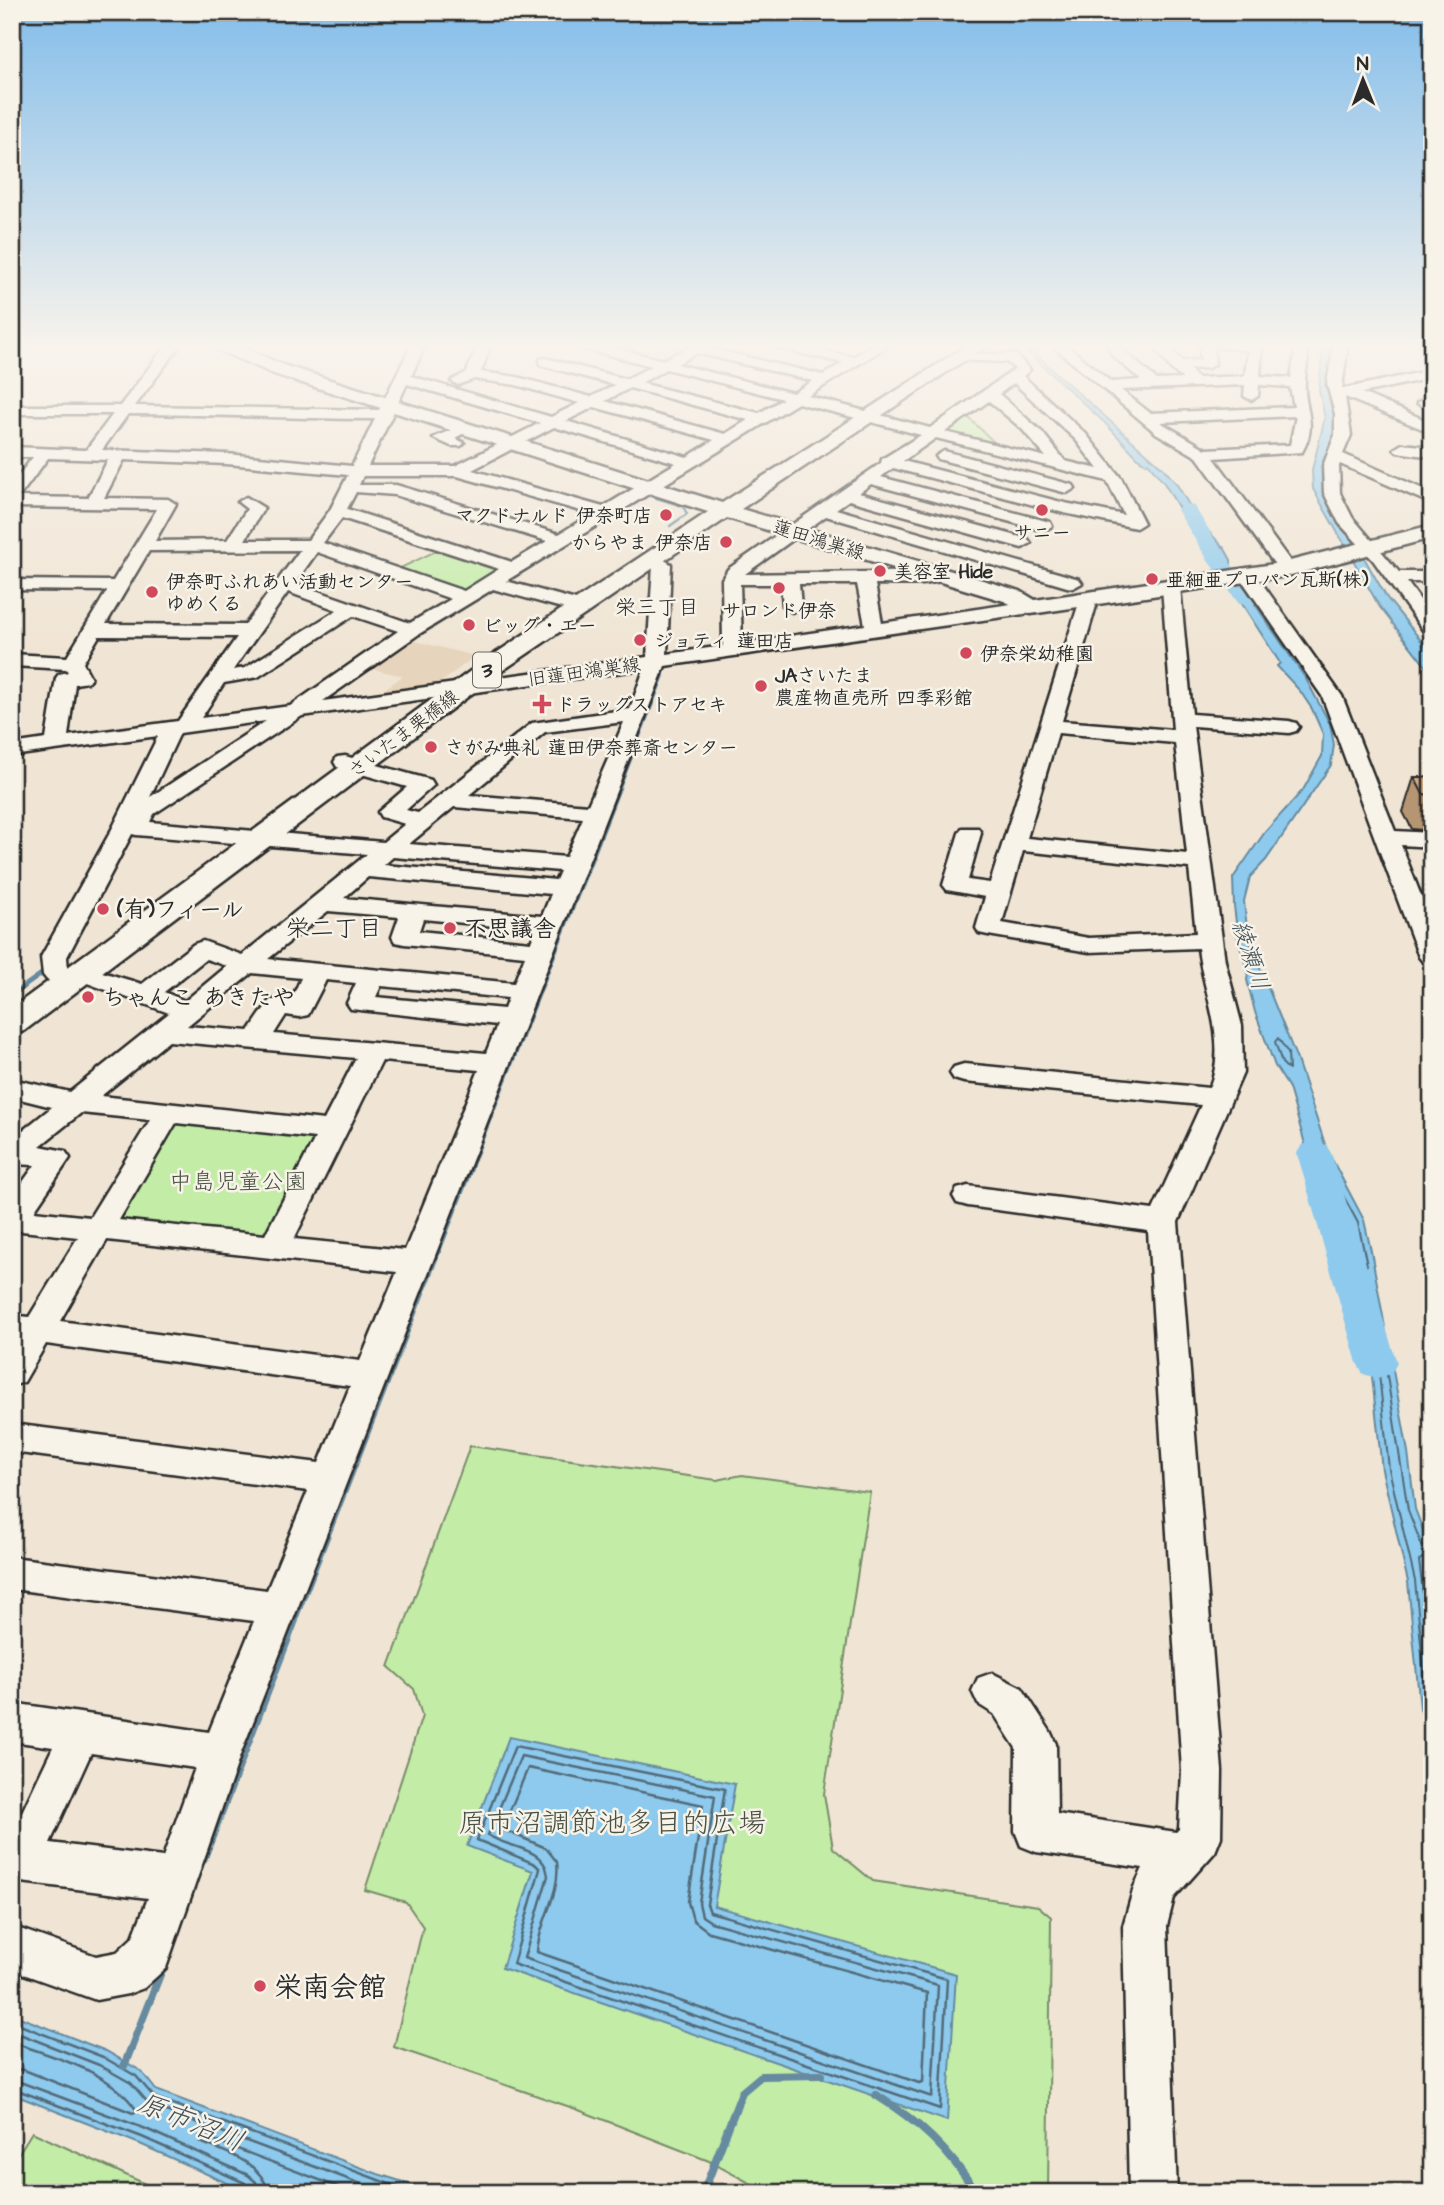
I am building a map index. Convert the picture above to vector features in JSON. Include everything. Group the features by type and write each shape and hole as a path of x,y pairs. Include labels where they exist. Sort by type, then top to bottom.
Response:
{"main road":[{"name":"蓮田鴻巣線","path":"522,447 974,584 1023,600 1031,607"},
{"name":"さいたま栗橋線","path":"12,1024 67,974 569,604 816,447"},
{"name":"さいたま栗橋線","path":"454,688 653,558 720,509"},
{"path":"1031,607 1078,591 1171,587 1287,569 1432,531"},
{"name":"さいたま栗橋線","path":"12,1006 67,974"}],"street":[{"path":"90,455 96,447"},
{"path":"189,1012 146,994 67,974 54,957 134,820 178,728 218,678 242,631 284,585 304,545 338,512 358,471 374,447"},
{"path":"458,471 507,447"},
{"path":"635,447 688,463"},
{"path":"134,820 412,630 715,447"},
{"path":"735,650 732,643 731,579 734,573 911,447 1083,492"},
{"path":"988,447 1106,477"},
{"path":"1001,447 1005,451"},
{"path":"1046,447 1059,465"},
{"path":"888,462 1064,508 1136,523 1087,447"},
{"path":"1190,447 1203,454 1287,569"},
{"path":"1203,454 1294,450 1297,447"},
{"path":"1338,447 1331,466 1332,492 1345,519 1423,610 1432,629"},
{"path":"1402,449 1432,452"},
{"path":"12,452 118,456 230,453 358,471 458,471 605,513"},
{"path":"12,495 44,453"},
{"path":"368,455 427,455 422,471"},
{"path":"94,503 107,471 118,456"},
{"path":"1335,456 1432,499"},
{"path":"974,584 1083,492 1106,477"},
{"path":"866,478 1044,526"},
{"path":"349,489 396,490 559,539"},
{"path":"846,494 1022,543"},
{"path":"12,502 169,504 69,671 56,744"},
{"path":"233,545 256,508 246,502"},
{"path":"823,510 1000,562 1078,591 1087,606 988,928 1088,945 1210,940"},
{"path":"338,512 513,568"},
{"path":"143,546 304,545 464,597"},
{"path":"390,572 445,545"},
{"path":"763,552 836,574 841,579"},
{"path":"12,1948 96,1978 128,1972 150,1952 221,1753 278,1608 373,1376 570,877 638,714 664,660 662,564 653,558"},
{"path":"731,579 918,579 942,575"},
{"path":"1246,576 1332,696 1432,957"},
{"path":"1393,577 1432,577"},
{"path":"789,579 792,606"},
{"path":"865,579 873,624 877,629"},
{"path":"489,582 569,604"},
{"path":"12,585 118,586"},
{"path":"284,585 412,630"},
{"path":"1153,2193 1145,1926 1155,1887 1200,1837 1202,1771 1163,1222 1229,1073 1229,1026 1216,979 1210,940 1183,728 1171,587"},
{"name":"旧蓮田鴻巣線","path":"12,750 1031,607"},
{"path":"218,678 251,673 351,609"},
{"path":"92,630 242,631"},
{"path":"12,660 69,671"},
{"path":"12,679 69,671"},
{"path":"13,1154 539,727 638,714"},
{"path":"1049,726 1289,727"},
{"path":"352,764 423,785 389,813 424,822"},
{"path":"450,800 597,812"},
{"path":"134,820 136,828 389,850 570,877"},
{"path":"970,833 956,885 999,892"},
{"path":"1386,837 1432,840"},
{"path":"1013,843 1201,862"},
{"path":"365,870 570,877"},
{"path":"323,904 413,912 404,937 546,937"},
{"path":"146,994 204,949 247,965 372,977 360,1003 519,1005"},
{"path":"257,1040 279,1006 299,1009 317,972"},
{"path":"165,1031 496,1063"},
{"path":"274,1248 373,1051"},
{"path":"964,1073 1218,1098"},
{"path":"12,1088 76,1103 332,1130"},
{"path":"12,1373 25,1329 97,1228 168,1113"},
{"path":"13,1154 55,1158 13,1219 417,1263"},
{"path":"968,1196 1163,1222"},
{"path":"25,1329 373,1376"},
{"path":"12,1438 330,1479"},
{"path":"12,1573 278,1608"},
{"path":"992,1691 1008,1701 1036,1744 1036,1831 1184,1854"},
{"path":"12,1722 221,1753"},
{"path":"80,1732 21,1861 176,1880"}],"shaded area":[{"path":"407,639 475,656 443,681 376,695 403,676 364,667"}],"green space":[{"path":"440,549 506,569 460,593 394,571"},
{"name":"中島児童公園","path":"171,1120 323,1135 273,1238 111,1221"},
{"name":"原市沼調節池多目的広場","path":"470,1446 717,1480 742,1475 870,1492 824,1794 833,1848 873,1881 1038,1906 1051,1917 1048,2193 768,2193 709,2161 576,2109 394,2047 423,1927 406,1902 365,1890 422,1716 414,1689 389,1667"},
{"path":"32,2132 165,2193 20,2193 12,2189 12,2164"}],"water":[{"path":"1128,447 1139,447 1163,468 1176,483 1198,520 1225,549 1231,560 1231,569 1306,679 1330,724 1334,745 1331,765 1266,860 1250,877 1244,901 1248,938 1296,1057 1327,1150 1364,1220 1371,1251 1408,1452 1415,1509 1432,1554 1432,1820 1430,1739 1420,1708 1408,1582 1382,1470 1360,1294 1348,1249 1309,1158 1289,1088 1275,1066 1255,1012 1238,939 1234,906 1233,878 1265,832 1303,790 1322,756 1323,734 1300,691 1277,666 1280,663 1230,585 1217,555 1190,527 1164,483 1148,463 1142,462"},
{"path":"1318,447 1330,447 1324,469 1326,491 1387,598 1432,654 1432,674 1379,606 1313,489 1312,470"},
{"path":"509,1737 735,1784 714,1906 956,1974 947,2121 502,1968 533,1871 467,1846"},
{"name":"原市沼川","path":"12,2014 106,2051 141,2071 156,2090 378,2174 438,2193 249,2193 140,2144 12,2094"}],"building":[{"path":"1414,777 1432,777 1432,795 1423,794"}],"waterway":[{"path":"643,494 683,506 687,514 670,526"},
{"name":"綾瀬川","path":"1187,510 1219,562 1247,599"},
{"path":"606,822 663,676 664,665"},
{"path":"469,1171 606,821"},
{"path":"12,995 47,970"},
{"path":"12,1040 27,1029"},
{"name":"綾瀬川","path":"1314,1153 1377,1363"},
{"path":"294,1622 470,1169"},
{"path":"203,1860 295,1620"},
{"path":"124,2066 163,1967"},
{"path":"703,2193 742,2092 761,2076 821,2075"},
{"path":"876,2095 906,2115 932,2138 955,2163 976,2193"}],"place":[{"name":"サニー","path":"1042,510"},
{"name":"マクドナルド 伊奈町店","path":"666,515"},
{"name":"からやま 伊奈店","path":"726,542"},
{"name":"美容室 Hide","path":"880,571"},
{"name":"亜細亜プロパン瓦斯(株)","path":"1152,579"},
{"name":"サロンド伊奈","path":"779,588"},
{"name":"伊奈町ふれあい活動センター ゆめくる","path":"152,592"},
{"name":"ビッグ・エー","path":"469,625"},
{"name":"ジョティ 蓮田店","path":"640,640"},
{"name":"伊奈栄幼稚園","path":"966,653"},
{"name":"JAさいたま 農産物直売所 四季彩館","path":"761,686"},
{"name":"ドラッグストアセキ","path":"542,704"},
{"name":"さがみ典礼 蓮田伊奈葬斎センター","path":"431,747"},
{"name":"(有)フィール","path":"103,909"},
{"name":"不思議舎","path":"450,928"},
{"name":"ちゃんこ あきたや","path":"88,997"},
{"name":"栄南会館","path":"260,1986"}],"district":[{"name":"栄三丁目","path":"657,607"},
{"name":"栄二丁目","path":"334,928"}]}
